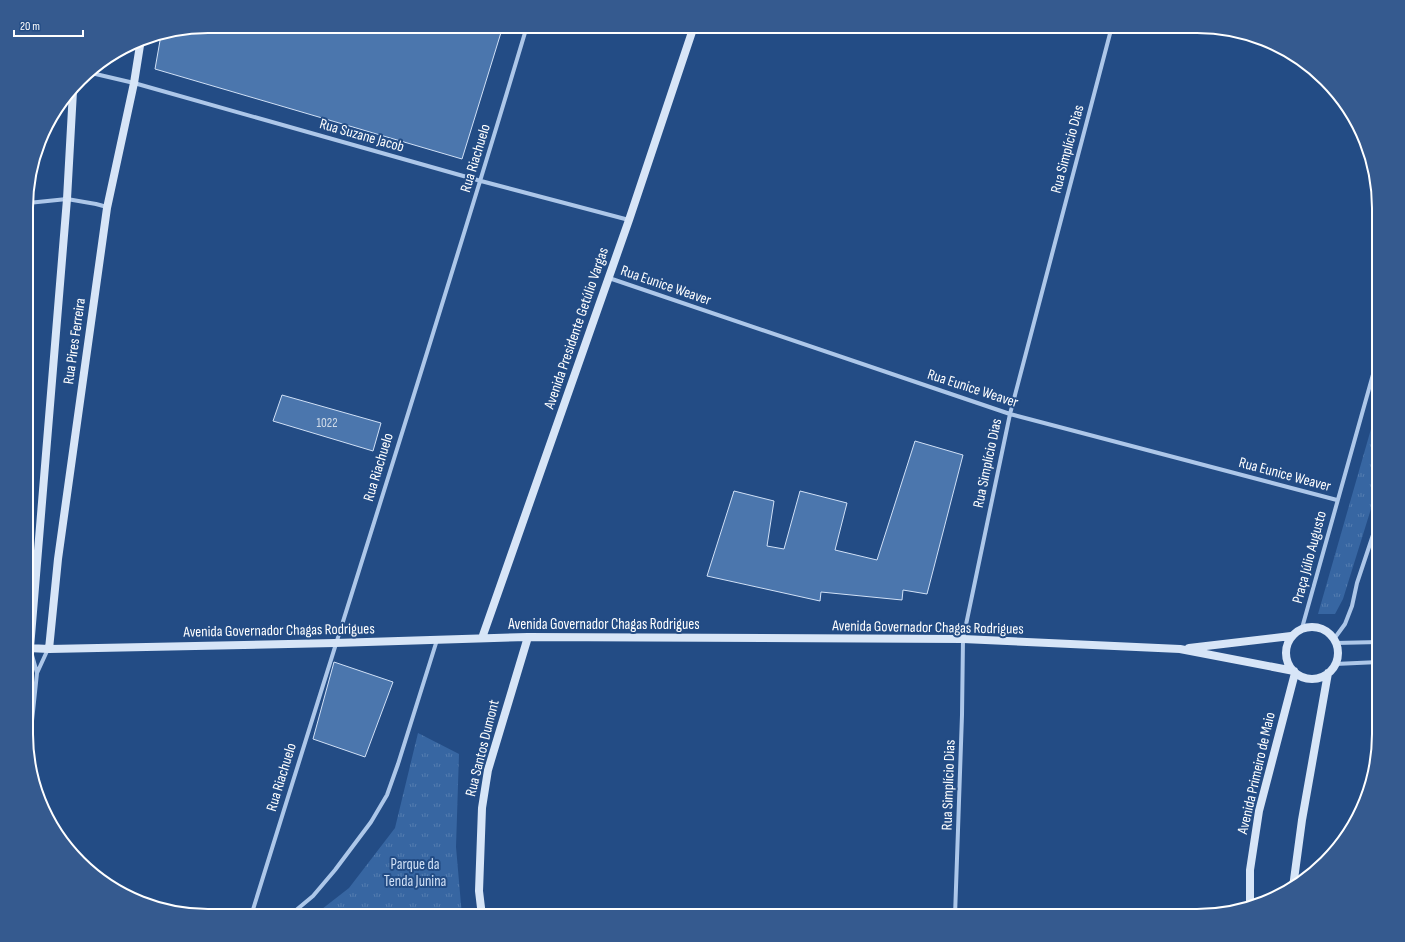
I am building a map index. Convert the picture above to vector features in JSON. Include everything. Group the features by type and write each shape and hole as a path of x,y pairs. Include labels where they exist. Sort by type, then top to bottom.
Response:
{"street":[{"name":"Rua Riachuelo","path":"253,909 335,643 481,181 525,33"},
{"name":"Avenida Presidente Getúlio Vargas","path":"482,638 629,220 692,33"},
{"name":"Rua Simplício Dias","path":"955,909 963,639 1010,414 1110,33"},
{"name":"Rua Pires Ferreira","path":"49,649 58,559 107,208 141,46"},
{"name":"Rua Suzane Jacob","path":"96,74 134,83 481,181 629,220"},
{"path":"33,601 67,199 73,97"},
{"path":"33,203 67,199 96,204 107,208"},
{"name":"Rua Eunice Weaver","path":"608,278 1010,414 1337,500"},
{"name":"Praça Júlio Augusto","path":"1302,628 1372,378"},
{"path":"1335,641 1345,624 1352,606 1357,583 1372,538"},
{"path":"1314,626 1326,630 1335,641 1338,649 1336,664 1321,678 1303,678 1294,672 1287,661 1286,648 1291,636 1302,628 1314,626"},
{"name":"Avenida Governador Chagas Rodrigues","path":"1180,649 1291,636"},
{"name":"Avenida Governador Chagas Rodrigues","path":"33,648 335,643 528,637 963,639 1180,649 1294,672"},
{"name":"Rua Santos Dumont","path":"481,909 479,891 482,808 488,770 528,637"},
{"path":"297,909 313,896 335,870 372,822 387,796 438,640"},
{"path":"1335,641 1372,642"},
{"path":"33,711 37,673 49,649"},
{"path":"33,660 37,673"},
{"path":"1336,664 1372,662"},
{"name":"Avenida Primeiro de Maio","path":"1250,901 1250,870 1259,811 1294,672"},
{"path":"1294,879 1302,820 1328,673"}],"green space":[{"path":"1372,425 1372,506 1343,599 1335,614 1318,614"},
{"name":"Parque da Tenda Junina","path":"418,733 459,754 456,847 461,909 322,909 349,888 395,828"}],"building":[{"path":"501,33 462,159 155,69 160,40 185,34"},
{"path":"282,395 381,423 373,451 273,421"},
{"path":"915,441 963,455 927,594 903,590 902,600 821,592 820,601 707,576 734,491 774,501 767,546 784,549 800,491 847,503 835,550 877,560"},
{"path":"334,662 393,682 365,757 313,739"}]}
